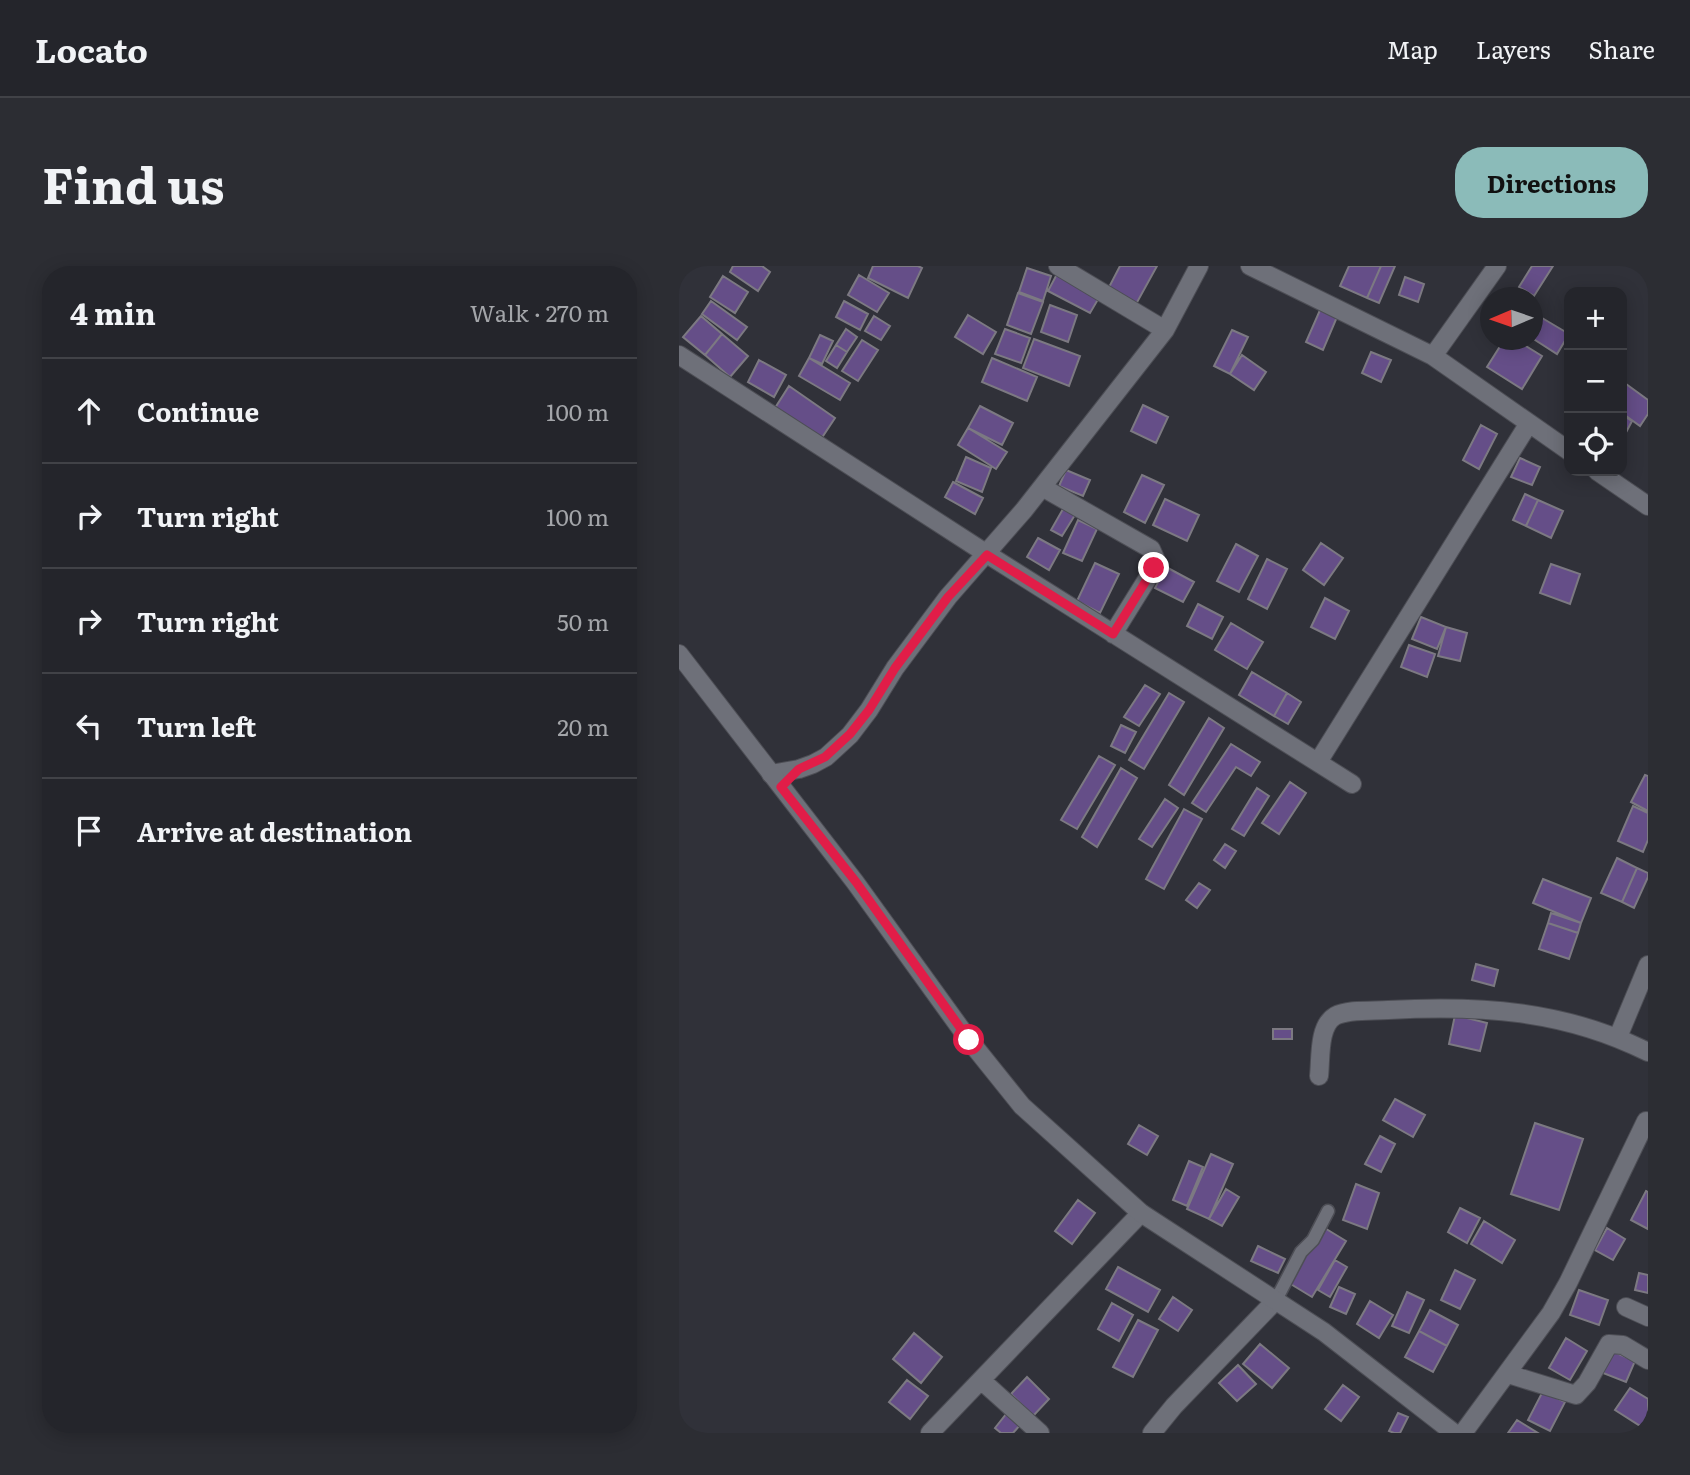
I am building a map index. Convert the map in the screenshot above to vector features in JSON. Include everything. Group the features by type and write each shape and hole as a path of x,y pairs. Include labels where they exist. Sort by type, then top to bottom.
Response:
{"street":[{"path":"1058,266 1165,330"},
{"path":"776,781 825,757 850,734 948,597 987,555 1165,330 1199,266"},
{"path":"1250,266 1433,356 1564,448"},
{"path":"1433,356 1497,266"},
{"path":"679,355 987,555 1352,784"},
{"path":"1318,762 1529,423"},
{"path":"1604,476 1648,506"},
{"path":"1042,487 1151,549 1154,568 1113,634"},
{"path":"679,654 856,882 969,1040 1022,1106 1141,1213 1324,1332 1454,1433"},
{"path":"1618,1037 1648,965"},
{"path":"1319,1076 1324,1031 1328,1022 1336,1016 1355,1012 1465,1007 1504,1011 1560,1019 1618,1037 1648,1052"},
{"path":"1463,1433 1508,1374 1569,1283 1646,1121"},
{"path":"930,1433 1141,1213"},
{"path":"1152,1433 1174,1406 1276,1300"},
{"path":"1626,1307 1648,1317"},
{"path":"1508,1374 1576,1395 1587,1383 1609,1345 1623,1345 1648,1360"},
{"path":"981,1380 1040,1433"}],"lane":[{"path":"1276,1300 1301,1252 1313,1240 1328,1211"}],"building":[{"path":"733,266 762,266 770,272 758,291 730,272"},
{"path":"873,266 922,268 908,298 868,278"},
{"path":"1120,266 1157,266 1135,306 1107,291"},
{"path":"1349,266 1381,266 1367,298 1340,286"},
{"path":"1381,266 1395,266 1379,303 1367,298"},
{"path":"1532,266 1553,266 1540,287 1519,287"},
{"path":"1027,268 1051,276 1043,301 1019,292"},
{"path":"1057,274 1100,296 1090,313 1048,291"},
{"path":"859,275 889,293 877,312 848,295"},
{"path":"723,276 748,292 735,313 710,297"},
{"path":"1405,277 1424,284 1418,302 1399,295"},
{"path":"1018,293 1043,302 1031,334 1007,325"},
{"path":"711,301 747,327 737,340 702,314"},
{"path":"844,301 868,314 860,330 836,317"},
{"path":"1050,305 1077,315 1068,342 1041,332"},
{"path":"1320,310 1337,317 1323,350 1306,342"},
{"path":"968,315 996,332 983,354 955,337"},
{"path":"701,316 722,334 705,355 683,337"},
{"path":"874,316 890,326 881,340 865,331"},
{"path":"1543,319 1564,331 1564,342 1557,354 1543,345"},
{"path":"846,329 857,337 847,352 836,345"},
{"path":"1005,329 1030,338 1021,363 995,354"},
{"path":"1232,330 1248,337 1230,374 1214,366"},
{"path":"722,334 748,356 730,377 705,355"},
{"path":"820,335 833,341 822,364 809,358"},
{"path":"1034,339 1080,356 1069,386 1023,368"},
{"path":"862,340 878,350 858,381 842,371"},
{"path":"836,345 847,352 837,368 826,361"},
{"path":"1498,350 1532,350 1542,356 1522,389 1487,367"},
{"path":"1371,352 1391,360 1381,382 1362,373"},
{"path":"1242,355 1266,372 1254,390 1230,374"},
{"path":"809,358 850,383 840,400 799,376"},
{"path":"992,358 1037,377 1027,401 982,382"},
{"path":"759,360 786,375 774,397 748,382"},
{"path":"1627,385 1648,400 1648,414 1640,426 1627,417"},
{"path":"789,386 835,418 821,439 775,408"},
{"path":"1143,405 1168,417 1156,443 1131,431"},
{"path":"980,406 1013,423 1002,445 968,428"},
{"path":"1627,418 1632,421 1627,430"},
{"path":"1481,425 1497,434 1479,469 1463,460"},
{"path":"968,428 1007,452 996,469 958,445"},
{"path":"966,457 991,468 982,492 956,481"},
{"path":"1520,458 1540,467 1532,485 1511,477"},
{"path":"1066,470 1090,480 1083,496 1059,486"},
{"path":"1142,475 1164,485 1145,523 1124,512"},
{"path":"953,482 983,498 975,514 945,497"},
{"path":"1525,494 1538,500 1526,526 1513,520"},
{"path":"1165,499 1199,515 1187,541 1153,525"},
{"path":"1538,500 1563,511 1551,538 1526,526"},
{"path":"1063,509 1075,515 1062,536 1051,530"},
{"path":"1078,520 1097,529 1082,561 1063,553"},
{"path":"1038,538 1060,550 1049,570 1027,557"},
{"path":"1321,543 1343,558 1324,585 1303,570"},
{"path":"1236,544 1258,556 1239,592 1217,581"},
{"path":"1267,559 1287,569 1267,609 1248,599"},
{"path":"1095,563 1119,574 1100,613 1077,601"},
{"path":"1551,564 1580,574 1570,604 1540,593"},
{"path":"1166,567 1194,582 1183,602 1155,588"},
{"path":"1325,598 1349,611 1335,639 1311,627"},
{"path":"1198,604 1223,617 1212,639 1187,626"},
{"path":"1421,617 1446,627 1437,649 1412,639"},
{"path":"1231,623 1263,642 1247,669 1215,650"},
{"path":"1446,627 1467,633 1460,661 1438,656"},
{"path":"1409,645 1435,654 1427,677 1401,667"},
{"path":"1252,672 1287,693 1274,716 1239,695"},
{"path":"1145,685 1160,694 1139,726 1124,717"},
{"path":"1169,693 1184,702 1144,769 1129,760"},
{"path":"1287,693 1301,702 1288,724 1274,716"},
{"path":"1209,718 1224,728 1184,795 1169,785"},
{"path":"1121,725 1136,732 1125,753 1111,746"},
{"path":"1231,744 1260,762 1251,776 1236,767 1206,812 1192,803"},
{"path":"1099,756 1115,765 1077,829 1061,820"},
{"path":"1121,768 1137,778 1097,847 1082,837"},
{"path":"1645,775 1648,776 1648,811 1631,802"},
{"path":"1290,782 1306,793 1279,834 1262,823"},
{"path":"1257,788 1269,796 1244,836 1232,829"},
{"path":"1165,799 1178,808 1152,847 1139,839"},
{"path":"1633,806 1648,813 1648,840 1643,852 1618,841"},
{"path":"1184,809 1202,819 1164,889 1146,879"},
{"path":"1225,844 1236,851 1225,868 1214,860"},
{"path":"1617,858 1637,868 1622,902 1601,893"},
{"path":"1637,868 1648,873 1648,877 1634,908 1622,902"},
{"path":"1543,879 1591,898 1581,923 1533,903"},
{"path":"1199,883 1210,890 1197,908 1186,900"},
{"path":"1551,913 1581,923 1578,933 1548,923"},
{"path":"1548,923 1578,933 1569,959 1539,949"},
{"path":"1476,964 1498,970 1494,986 1472,980"},
{"path":"1455,1015 1487,1023 1480,1051 1449,1044"},
{"path":"1273,1029 1292,1029 1292,1039 1273,1039"},
{"path":"1395,1099 1425,1115 1413,1137 1383,1120"},
{"path":"1535,1123 1583,1139 1559,1210 1511,1194"},
{"path":"1139,1125 1158,1136 1147,1155 1128,1144"},
{"path":"1380,1136 1395,1144 1381,1172 1365,1164"},
{"path":"1211,1154 1233,1164 1209,1219 1187,1209"},
{"path":"1189,1161 1203,1167 1187,1206 1173,1200"},
{"path":"1356,1184 1379,1193 1367,1229 1343,1220"},
{"path":"1226,1189 1239,1197 1222,1226 1209,1219"},
{"path":"1646,1191 1648,1192 1648,1229 1631,1220"},
{"path":"1078,1200 1095,1213 1072,1244 1055,1231"},
{"path":"1460,1208 1480,1218 1467,1243 1448,1232"},
{"path":"1484,1221 1515,1240 1502,1263 1471,1244"},
{"path":"1323,1227 1346,1241 1312,1297 1289,1283"},
{"path":"1607,1228 1625,1239 1613,1260 1595,1250"},
{"path":"1258,1246 1285,1259 1278,1273 1251,1261"},
{"path":"1335,1260 1347,1267 1330,1297 1318,1290"},
{"path":"1118,1267 1160,1290 1148,1312 1106,1289"},
{"path":"1455,1270 1475,1280 1460,1309 1441,1300"},
{"path":"1639,1273 1648,1275 1648,1293 1635,1290"},
{"path":"1339,1287 1355,1294 1346,1314 1330,1307"},
{"path":"1579,1290 1608,1300 1599,1325 1570,1315"},
{"path":"1407,1292 1424,1300 1409,1333 1392,1326"},
{"path":"1173,1297 1192,1310 1178,1331 1159,1319"},
{"path":"1370,1301 1393,1315 1379,1338 1357,1324"},
{"path":"1112,1303 1133,1315 1119,1341 1098,1329"},
{"path":"1430,1310 1458,1325 1447,1346 1419,1331"},
{"path":"1138,1320 1158,1330 1133,1377 1113,1367"},
{"path":"1419,1331 1447,1346 1433,1372 1405,1357"},
{"path":"914,1333 942,1357 921,1383 893,1359"},
{"path":"1566,1338 1587,1351 1570,1380 1549,1368"},
{"path":"1260,1344 1289,1368 1272,1388 1243,1364"},
{"path":"1612,1351 1635,1361 1626,1382 1603,1373"},
{"path":"1238,1365 1256,1384 1237,1401 1219,1383"},
{"path":"1027,1377 1049,1399 1033,1416 1011,1394"},
{"path":"907,1380 928,1396 910,1419 889,1402"},
{"path":"1343,1385 1359,1397 1341,1421 1325,1409"},
{"path":"1630,1388 1648,1399 1648,1431 1615,1410"},
{"path":"1543,1391 1565,1402 1550,1431 1528,1420"},
{"path":"1007,1413 1021,1424 1013,1433 1001,1433 995,1428"},
{"path":"1398,1413 1408,1417 1400,1433 1394,1433 1389,1431"},
{"path":"1517,1420 1538,1433 1508,1433"}],"route":[{"path":"969,1040 856,882 781,787 799,769 825,757 850,734 948,597 987,555 1113,634 1154,568"}]}
